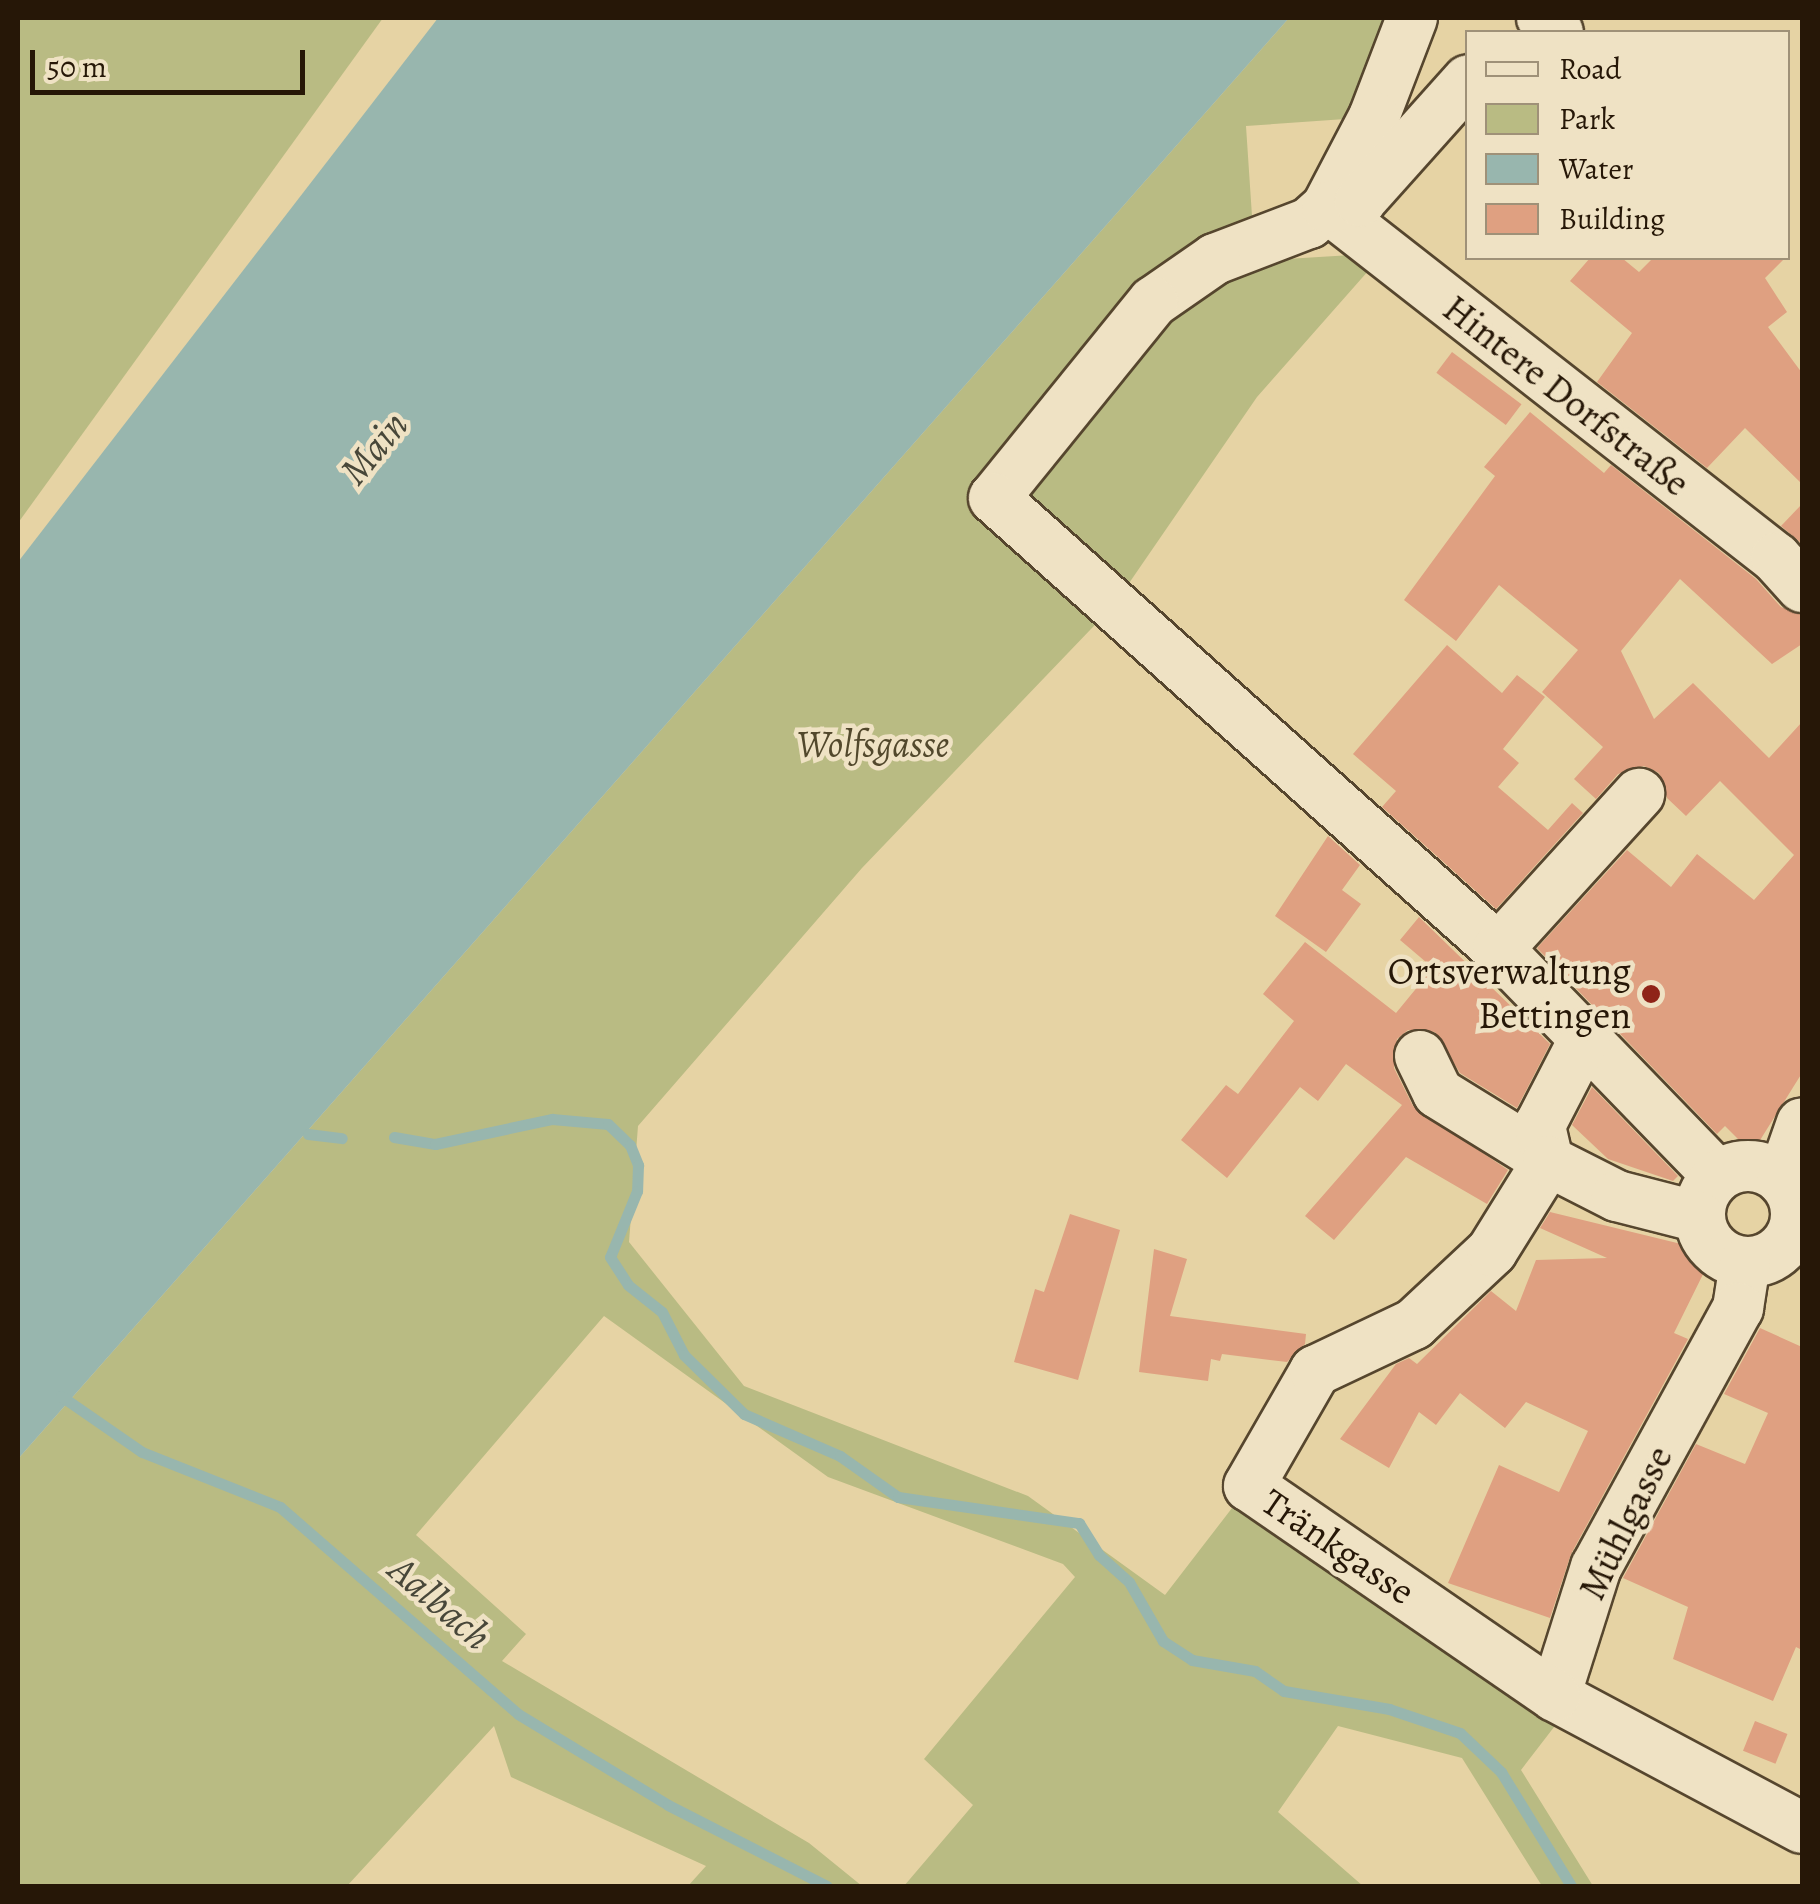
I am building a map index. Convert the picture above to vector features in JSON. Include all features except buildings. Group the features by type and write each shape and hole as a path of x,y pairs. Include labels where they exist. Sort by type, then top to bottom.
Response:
{"street":[{"path":"1412,18 1374,117 1326,207 1309,223 1215,259 1154,302 994,498 1498,949 1585,1038 1708,1196 1714,1248 1778,1253 1796,1223 1794,1200 1782,1180 1762,1168 1739,1166 1708,1196 1617,1196 1548,1161 1438,1093 1420,1056"},
{"path":"1326,207 1360,202 1465,83"},
{"name":"Hintere Dorfstraße","path":"1326,207 1776,558 1802,588"},
{"path":"1498,949 1638,794"},
{"path":"1548,1161 1540,1125 1585,1038"},
{"path":"1782,1180 1802,1123"},
{"name":"Tränkgasse","path":"1548,1161 1492,1252 1414,1324 1315,1372 1248,1486 1555,1696"},
{"name":"Mühlgasse","path":"1555,1696 1596,1567 1738,1308 1778,1253"},
{"path":"1555,1696 1802,1828"}],"green space":[{"path":"18,18 383,18 18,523"},
{"name":"Wolfsgasse","path":"1289,18 1412,18 1374,117 1246,126 1255,261 1384,253 1257,397 1114,605 862,868 638,1126 629,1242 744,1386 1028,1496 1165,1595 1249,1486 1571,1705 1521,1770 1593,1886 1542,1886 1462,1758 1338,1726 1278,1812 1363,1886 904,1886 973,1805 924,1759 1075,1577 1063,1564 828,1477 604,1316 416,1535 526,1634 502,1661 809,1843 862,1886 688,1886 706,1866 511,1777 494,1726 347,1886 18,1886 18,1459"}],"water":[{"name":"Main","path":"438,18 1289,18 18,1459 18,562"}],"waterway":[{"path":"394,1137 435,1144 552,1119 608,1124 630,1145 638,1165 637,1191 610,1257 628,1285 662,1312 684,1355 744,1414 840,1456 898,1497 1079,1523 1099,1555 1129,1582 1163,1641 1192,1660 1255,1671 1284,1691 1389,1709 1460,1733 1501,1772 1571,1886"},
{"path":"308,1134 342,1138"},
{"name":"Aalbach","path":"61,1396 142,1452 280,1507 518,1714 668,1805 827,1886"}],"place":[{"name":"Ortsverwaltung Bettingen","path":"1651,994"}]}
